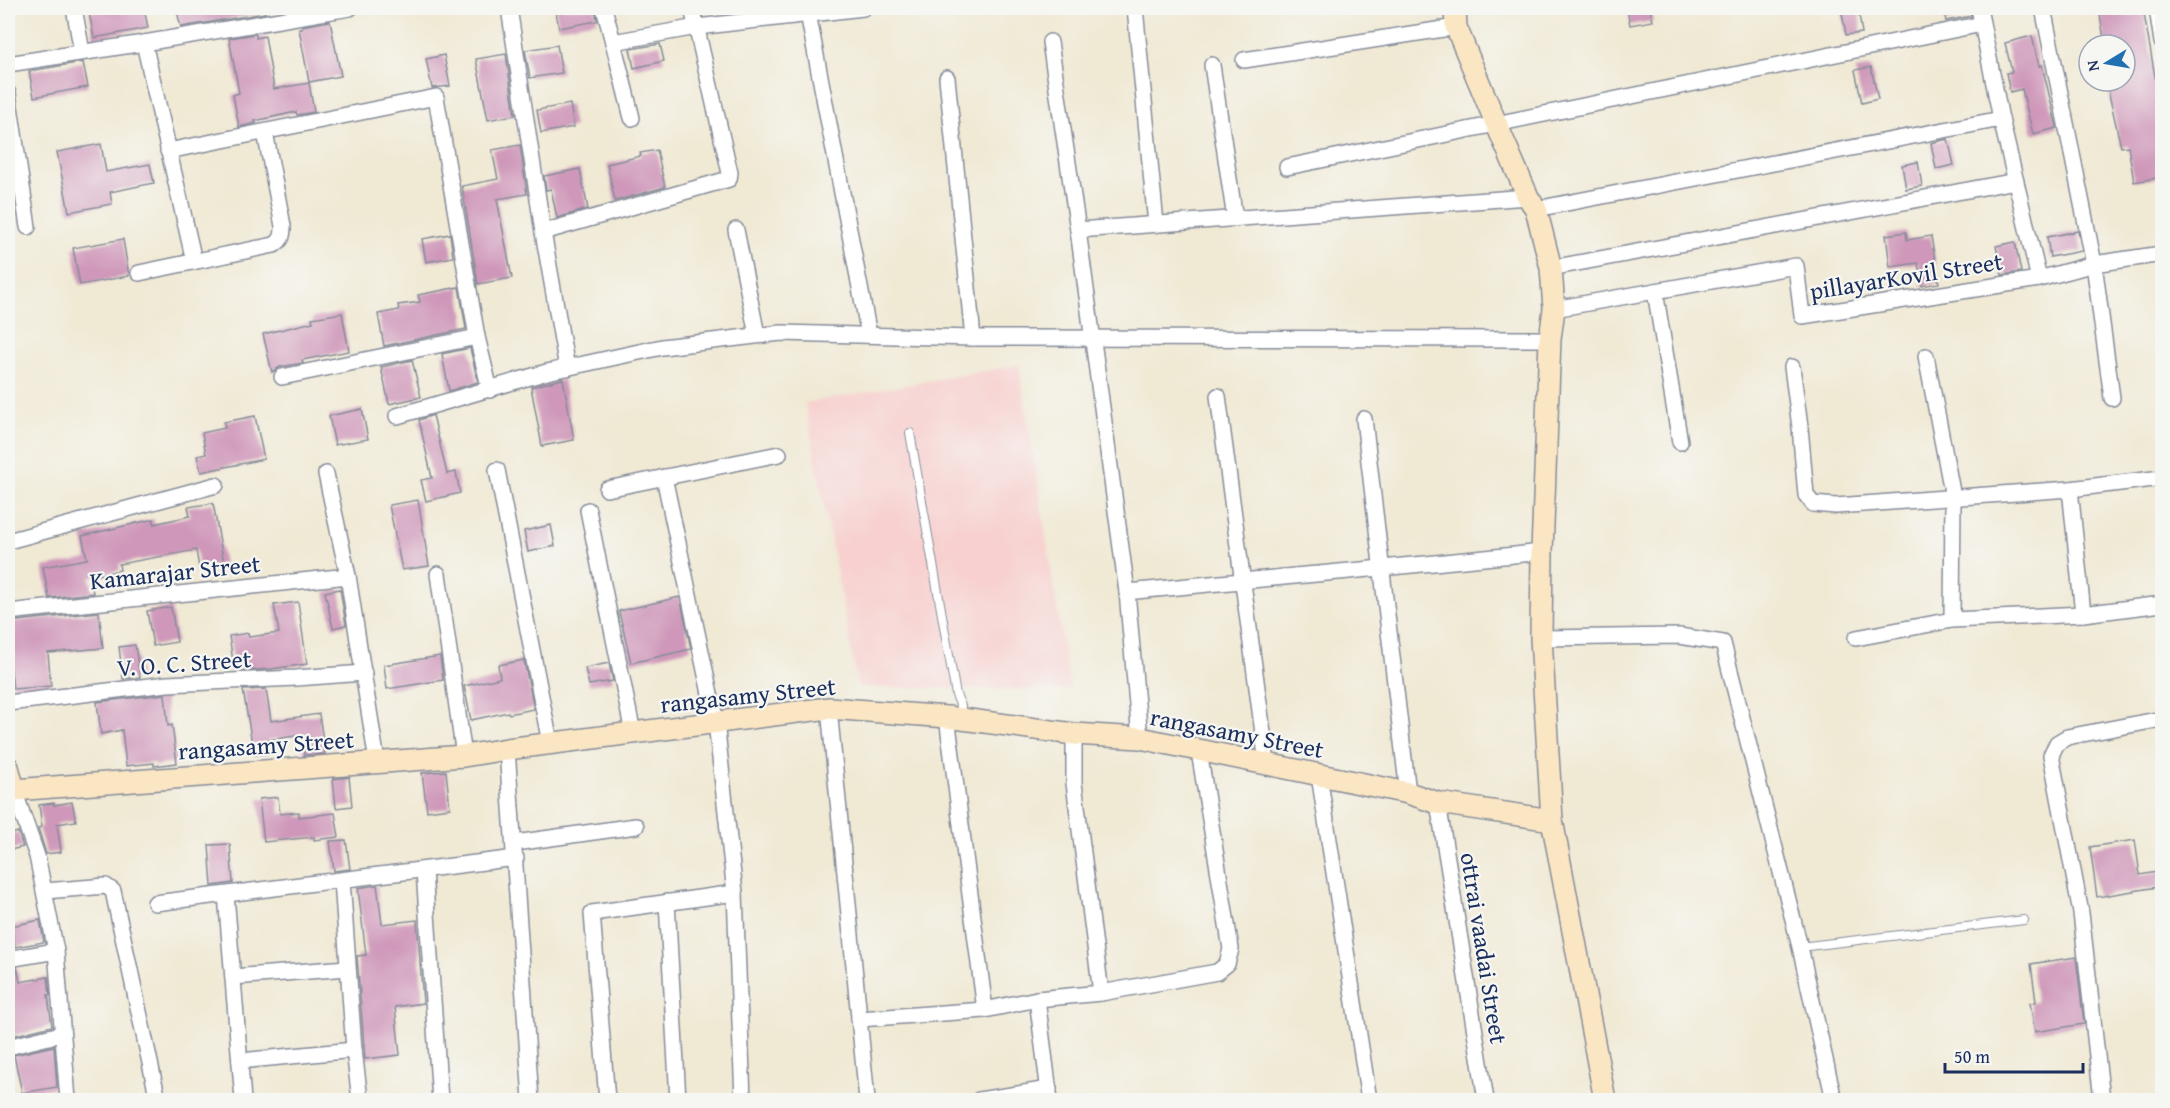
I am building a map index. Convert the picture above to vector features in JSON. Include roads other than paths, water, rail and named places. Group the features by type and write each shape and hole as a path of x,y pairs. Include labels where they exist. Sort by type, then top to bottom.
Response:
{"street":[{"path":"74,8 82,52"},
{"path":"8,64 350,8"},
{"path":"508,8 567,368"},
{"path":"604,8 632,118"},
{"path":"543,232 729,179 731,174 692,8"},
{"path":"613,42 808,11 863,8"},
{"path":"1135,8 1156,224"},
{"path":"1979,8 2001,119 2038,279"},
{"path":"2043,8 2094,264 2112,398"},
{"path":"2157,8 2163,42"},
{"path":"808,11 870,335"},
{"path":"1245,60 1455,17 1496,123 1532,203 1551,268 1554,309 1550,339 1541,638 1552,820 1605,1101"},
{"path":"1287,167 1982,24"},
{"path":"1050,42 1078,230 1126,592 1140,738"},
{"path":"144,43 194,261"},
{"path":"1212,65 1235,219"},
{"path":"947,78 973,338"},
{"path":"8,93 28,227"},
{"path":"168,151 436,97 477,337 490,390"},
{"path":"1078,230 1532,203 2001,119"},
{"path":"139,273 274,245 280,241 283,236 283,226 265,132"},
{"path":"1551,268 2016,181"},
{"path":"736,230 757,336"},
{"name":"pillayarKovil Street","path":"1554,309 1796,266 1802,316 2038,279 2094,264 2163,254"},
{"path":"1655,291 1680,442"},
{"path":"397,416 567,368 662,347 781,333 973,338 1550,339"},
{"path":"282,377 477,337"},
{"path":"1926,356 1953,497 1952,620"},
{"path":"1792,367 1806,495 1809,501 1822,506 2070,489 2163,478"},
{"path":"1218,396 1267,764"},
{"path":"1364,419 1408,793"},
{"path":"607,489 779,454"},
{"path":"497,471 550,743"},
{"path":"326,474 348,576 377,762"},
{"path":"664,477 716,722 735,893 743,1101"},
{"path":"8,541 216,485"},
{"path":"2070,489 2083,614"},
{"path":"588,510 633,733"},
{"path":"1126,592 1241,580 1381,570 1542,552"},
{"path":"438,574 464,756"},
{"name":"Kamarajar Street","path":"8,612 348,576"},
{"path":"1856,638 1952,620 2083,614 2163,604"},
{"path":"1541,638 1679,636 1723,643 1800,947 1834,1101"},
{"name":"V. O. C. Street","path":"8,703 167,684 296,678 364,672"},
{"path":"830,708 867,1101"},
{"name":"rangasamy Street","path":"11,791 464,756 830,708 953,718 1074,734 1140,738 1408,793 1438,803 1552,820"},
{"path":"953,718 985,1010"},
{"path":"2103,1101 2080,913 2051,755 2057,743 2067,737 2163,719"},
{"path":"1074,734 1074,783 1101,993"},
{"path":"507,749 531,1101"},
{"path":"859,1019 985,1010 1037,999 1101,993 1217,972 1227,964 1232,949 1198,751"},
{"path":"8,767 11,791 37,856 57,951 61,1034 68,1101"},
{"path":"1319,775 1369,1101"},
{"name":"ottrai vaadai Street","path":"1438,803 1486,1101"},
{"path":"155,903 424,871 636,826"},
{"path":"424,871 440,1101"},
{"path":"342,880 347,968 360,1101"},
{"path":"45,891 106,886 113,891 158,1101"},
{"path":"607,1101 592,913 735,893"},
{"path":"226,894 243,1101"},
{"path":"667,902 678,1101"},
{"path":"8,959 57,951"},
{"path":"233,977 347,968"},
{"path":"979,1101 1050,1095 1037,999"},
{"path":"8,1047 61,1034"},
{"path":"240,1061 354,1050"}],"lane":[{"path":"910,433 956,695 961,706 953,718"},
{"path":"1800,947 2024,920"}]}
